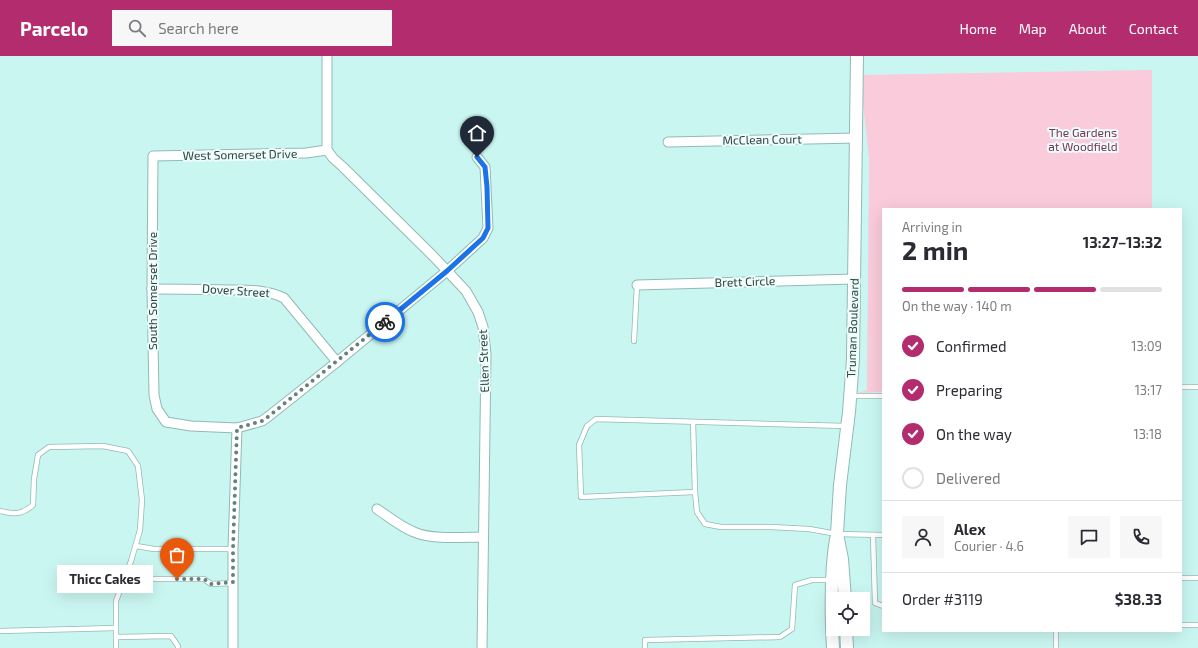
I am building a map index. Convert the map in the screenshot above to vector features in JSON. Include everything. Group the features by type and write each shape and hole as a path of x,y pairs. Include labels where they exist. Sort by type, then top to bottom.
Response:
{"street":[{"path":"327,56 327,150"},
{"name":"Truman Boulevard","path":"842,592 838,580 842,559 837,534 840,485 853,359 857,56"},
{"name":"McClean Court","path":"668,142 857,138"},
{"name":"West Somerset Drive","path":"153,156 306,153 327,150"},
{"name":"Ellen Street","path":"327,150 333,158 466,291 478,312 483,327 486,354 482,648"},
{"name":"South Somerset Drive","path":"153,156 152,289 154,395 157,409 166,422 191,426 237,428"},
{"path":"233,648 233,549 237,428 262,421 269,416 447,271 483,238 488,228 485,167 477,157"},
{"name":"Brett Circle","path":"637,285 854,279"},
{"name":"Dover Street","path":"152,289 190,288 250,290 275,294 284,298 337,362"},
{"path":"377,509 414,532 425,535 443,537 483,537"},
{"path":"833,648 831,614 838,580"},
{"path":"846,636 847,648"}],"lane":[{"path":"634,341 637,285"},
{"path":"1182,388 1198,387"},
{"path":"850,396 882,396"},
{"path":"695,492 580,497 579,445 587,426 596,419 847,426"},
{"path":"693,422 697,512 705,524 721,527 770,527 809,529 837,534 882,535"},
{"path":"0,511 7,513 25,512 33,505 34,479 38,455 49,447 103,446 128,452 138,466 142,500 140,530 136,546 116,600 116,648"},
{"path":"873,535 876,603 882,606"},
{"path":"136,546 154,549 233,549"},
{"path":"1182,578 1198,578"},
{"path":"124,579 204,579 211,584 233,582"},
{"path":"646,648 645,640 780,638 792,629 795,584 812,580 838,580"},
{"path":"1182,625 1198,625"},
{"path":"0,631 116,628"},
{"path":"1056,632 1056,648"},
{"path":"116,637 171,636 178,648"}],"green space":[{"name":"The Gardens at Woodfield","path":"1152,70 1152,208 882,208 882,392 858,393 867,390 869,159 860,75"}],"way so far":[{"path":"177,579 204,579 211,584 233,582 237,428 262,421 269,416 385,322"}],"place":[{"name":"Thicc Cakes","path":"177,579"}],"route":[{"path":"385,322 447,271 483,238 488,228 487,187 485,167 477,157"}]}
